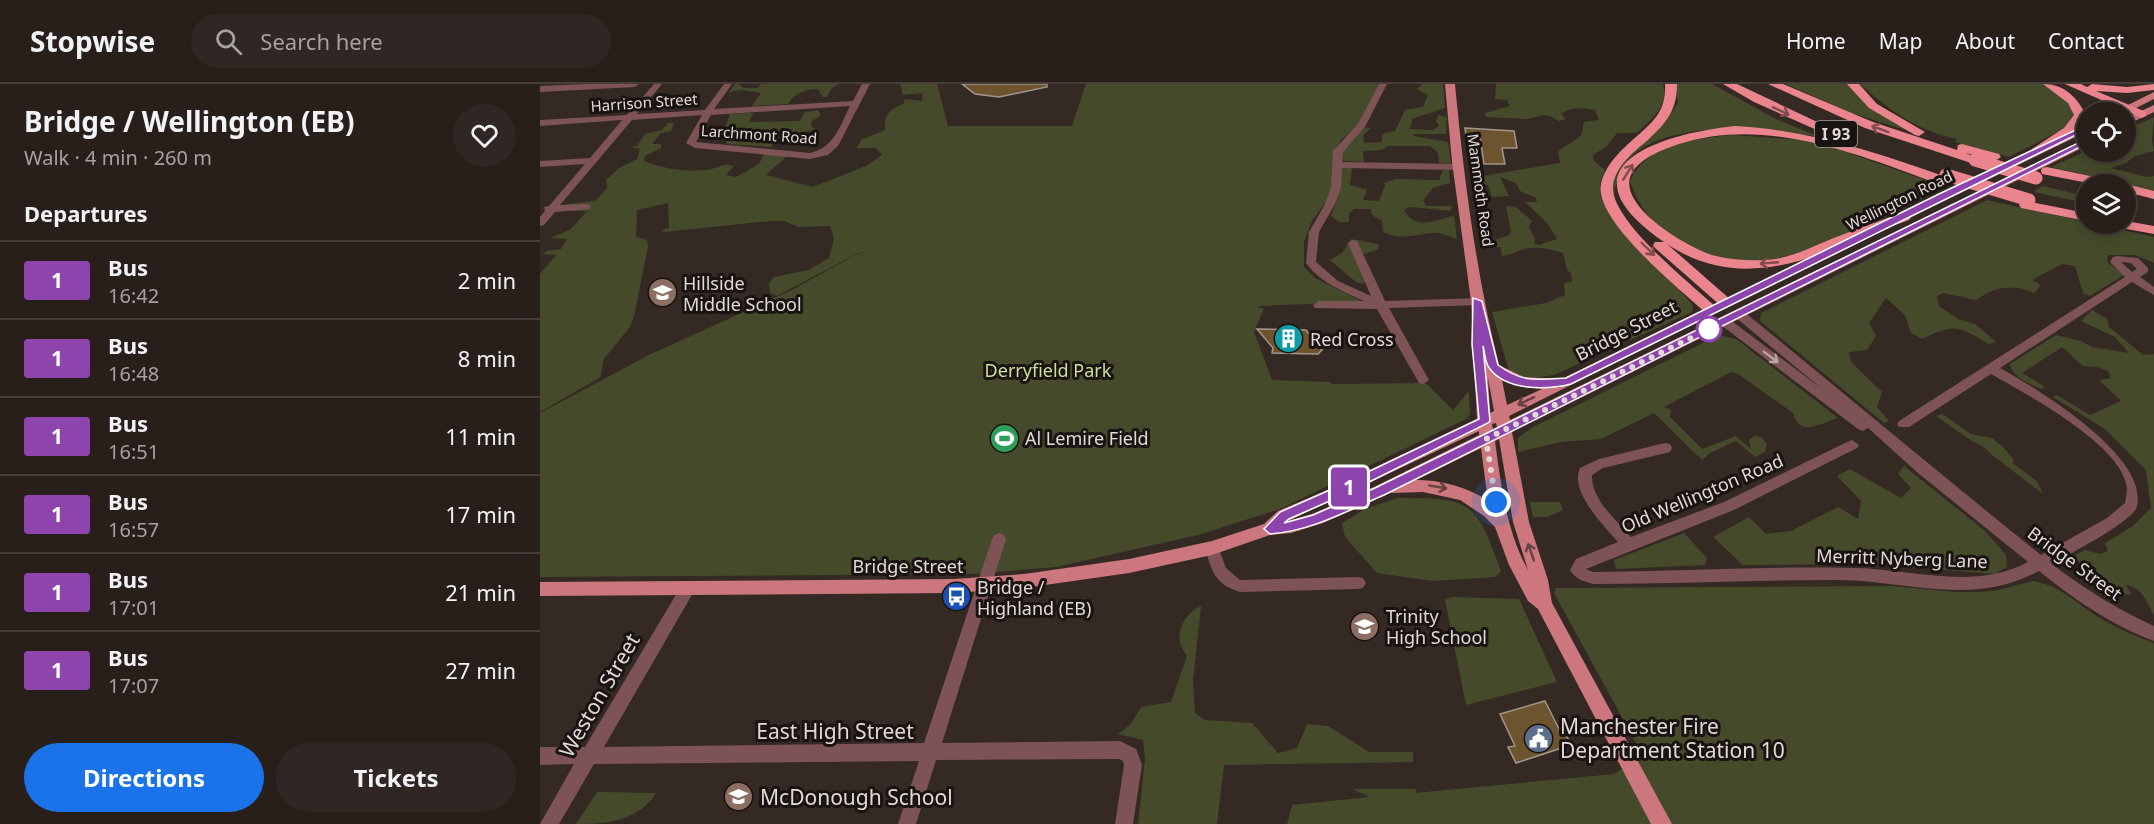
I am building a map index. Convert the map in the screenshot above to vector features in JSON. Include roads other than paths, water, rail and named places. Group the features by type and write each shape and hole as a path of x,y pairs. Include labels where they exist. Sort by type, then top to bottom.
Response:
{"highway":[{"path":"1671,84 1673,99 1664,116 1618,161 1609,176 1605,194 1610,206 1629,231 1711,310"},
{"name":"I 93","path":"1729,84 1799,119 1945,178"},
{"name":"I 93","path":"1774,84 1869,125 1975,160 2042,174 2076,186"},
{"path":"1853,84 1873,106 1907,127 1938,140 2042,174 2076,179"},
{"path":"2071,84 2105,102"},
{"path":"2079,84 2111,90 2154,87"},
{"path":"2052,85 2096,102"},
{"path":"2036,152 2078,121 2078,108 2052,85"},
{"path":"1726,303 1662,247 1639,222 1622,192 1622,183 1632,165 1649,152 1670,142 1695,135 1724,131 1781,133 1824,141 2027,202 2076,214"},
{"path":"2136,190 2154,195"},
{"path":"2136,200 2154,203"},
{"path":"1628,203 1657,232 1677,246 1708,258 1747,264 1782,262 1799,258 1904,217"},
{"path":"2136,227 2154,230"}],"main road":[{"name":"Mammoth Road","path":"1450,84 1457,167 1477,301 1502,412 1521,522 1540,580 1544,604 1662,824"},
{"path":"2136,108 2154,96"},
{"path":"2136,112 2154,108"},
{"name":"Wellington Road","path":"1726,303 2076,133"},
{"name":"Wellington Road","path":"1739,314 2076,147"},
{"name":"Mammoth Road","path":"1477,301 1484,421 1501,522 1517,565 1534,596 1544,604"},
{"name":"Bridge Street","path":"540,589 984,585 1098,572 1212,549 1270,529 1291,527 1317,519 1380,491 1739,314 1726,303 1568,382 1336,493 1284,515 1270,529"},
{"name":"Bridge Street","path":"1711,310 1725,322"},
{"path":"1493,367 1509,379 1519,382 1536,384 1568,382"},
{"path":"1484,421 1505,430"},
{"path":"1380,491 1415,486 1439,487 1484,505 1501,522"}],"street":[{"path":"545,89 635,84"},
{"path":"540,223 658,84"},
{"path":"709,112 728,84"},
{"path":"857,102 866,84"},
{"path":"1381,305 1334,283 1311,263 1313,237 1334,196 1339,148 1362,125 1383,84"},
{"name":"Harrison Street","path":"540,123 857,102"},
{"name":"Larchmont Road","path":"709,112 692,138 694,145 810,156 825,153 837,140 857,102"},
{"path":"540,164 593,161"},
{"path":"1337,165 1457,167"},
{"path":"540,209 586,207"},
{"path":"1353,243 1362,259 1371,288 1423,380"},
{"path":"1904,424 1993,369 2134,276 2154,292"},
{"path":"1318,305 1477,301"},
{"name":"Bridge Street","path":"1739,314 1855,409 1923,469"},
{"name":"Bridge Street","path":"1725,322 1923,469 2090,602 2125,622 2154,634"},
{"name":"Merritt Nyberg Lane","path":"1585,577 1856,574 1973,583 1997,581 2008,578 2039,562 2126,511 2135,498 2135,482 2121,455 2099,434 1993,369"},
{"name":"Old Wellington Road","path":"1585,577 1578,570 1581,563 1729,506 1852,445"},
{"path":"1629,545 1588,493 1583,483 1585,471 1599,464 1665,448"},
{"path":"907,824 999,539"},
{"path":"1212,549 1218,570 1230,584 1240,586 1358,583"},
{"name":"Weston Street","path":"549,824 688,588"},
{"name":"East High Street","path":"540,756 1120,750 1130,755 1133,765 1124,824"}],"place":[{"name":"Hillside Middle School","path":"662,293"},
{"name":"Red Cross","path":"1289,339"},
{"name":"Al Lemire Field","path":"1004,438"},
{"name":"Bridge / Highland (EB)","path":"956,597"},
{"name":"Trinity High School","path":"1365,626"},
{"name":"Manchester Fire Department Station 10","path":"1539,738"},
{"name":"McDonough School","path":"739,797"}],"park label":[{"name":"Derryfield Park","path":"1048,370"}]}
